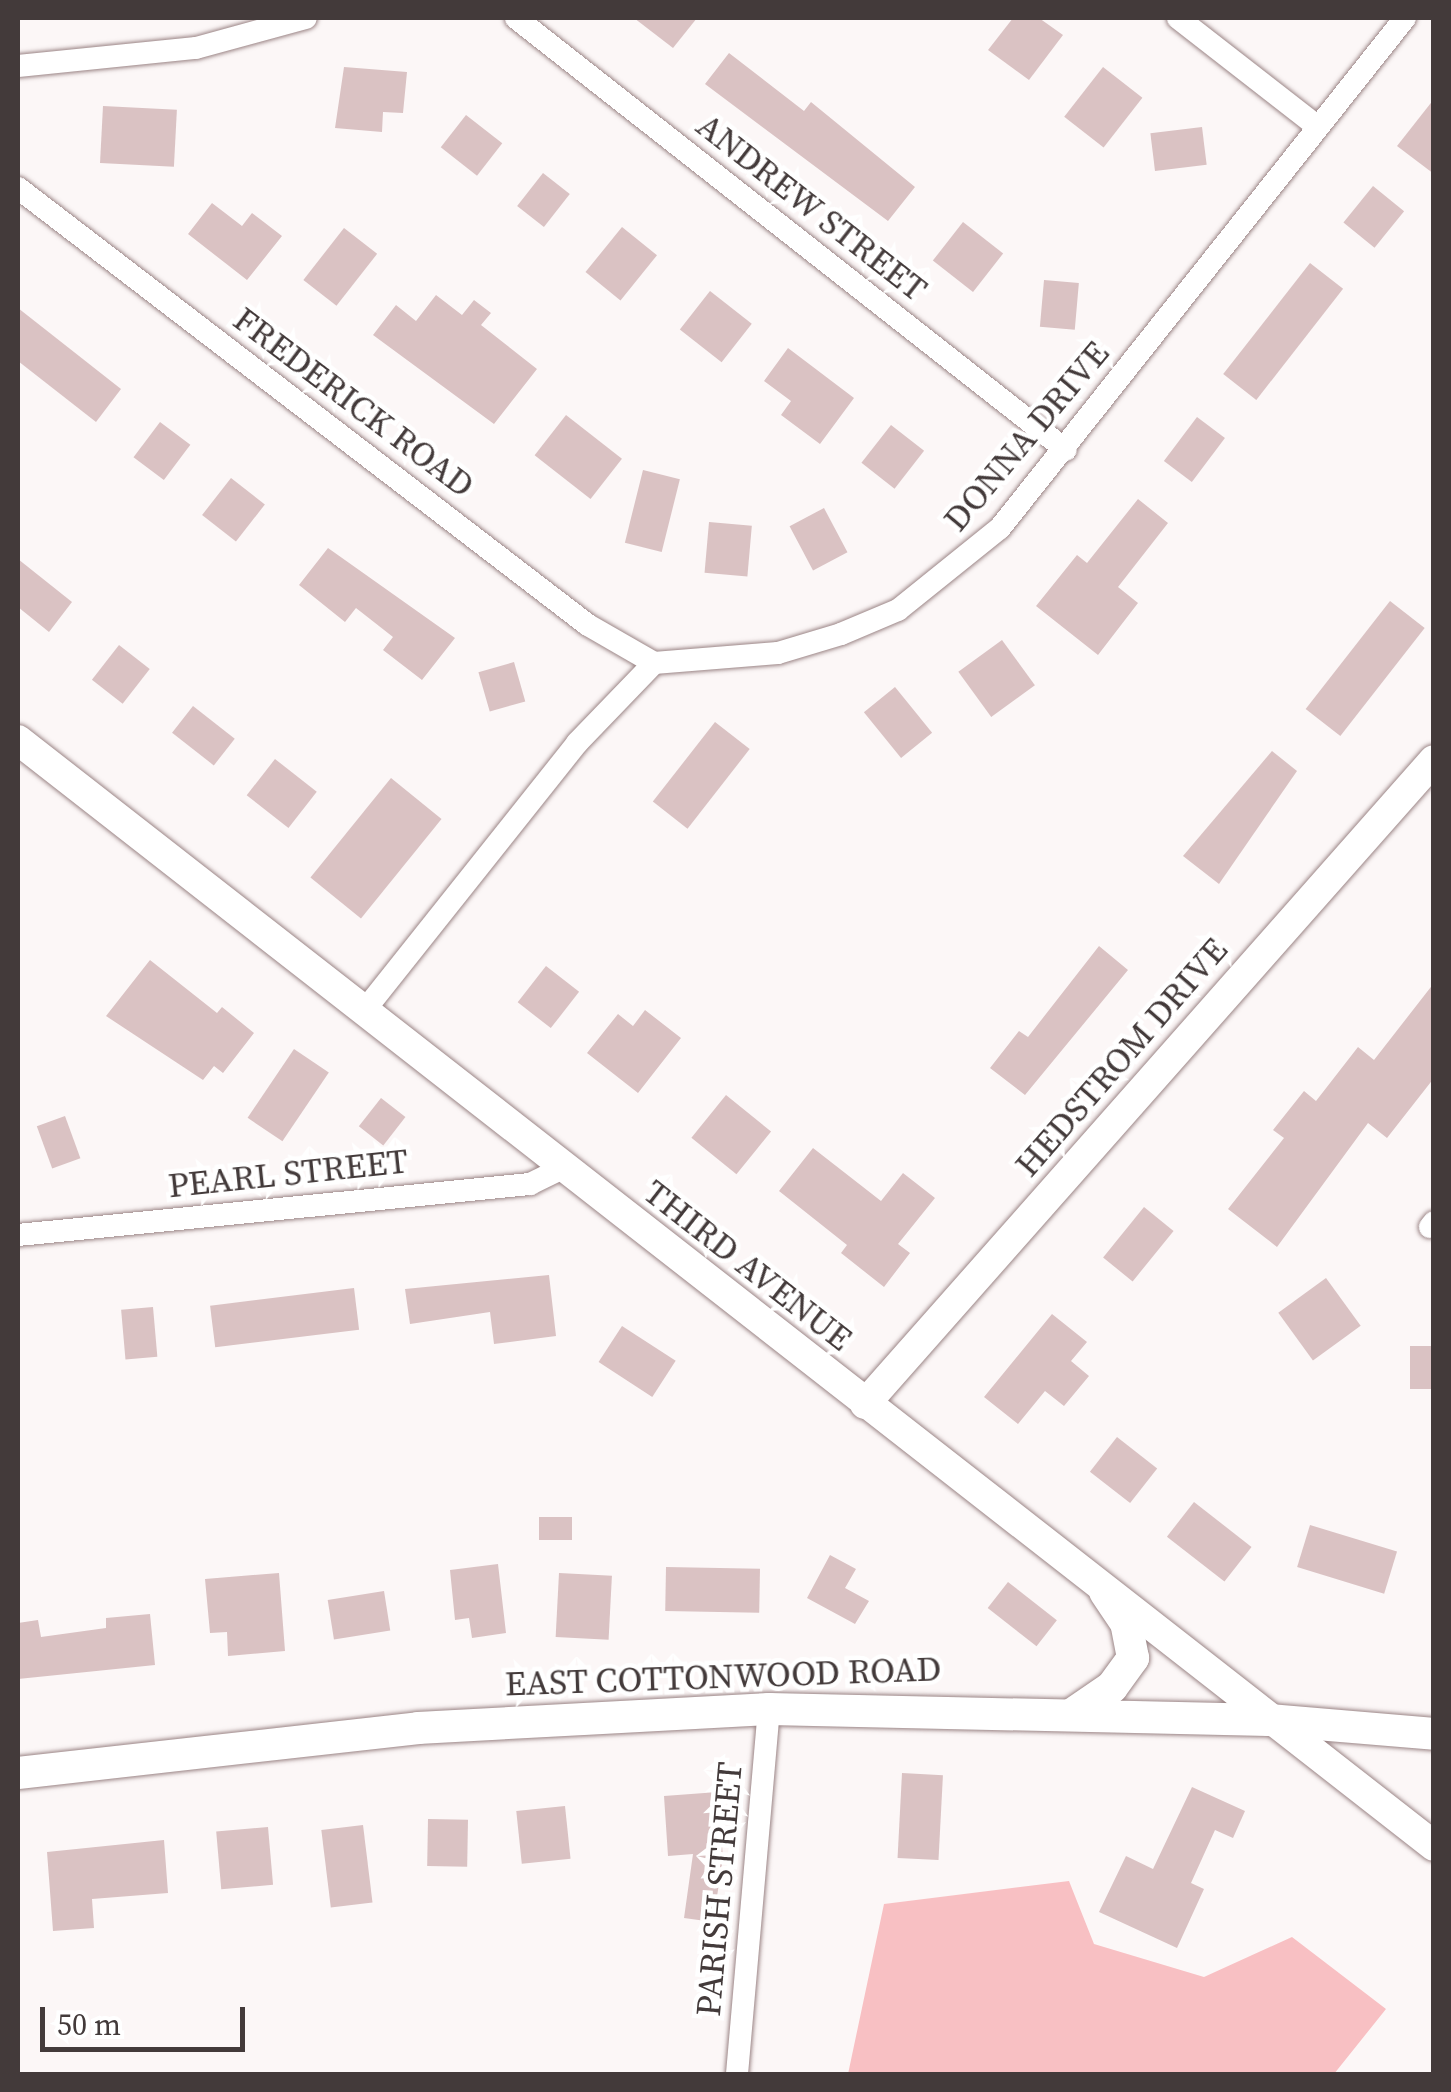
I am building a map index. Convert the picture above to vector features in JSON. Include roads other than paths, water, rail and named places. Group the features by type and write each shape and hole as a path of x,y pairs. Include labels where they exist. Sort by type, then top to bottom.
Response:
{"main road":[{"path":"1074,1712 1112,1688 1133,1658 1126,1623 1106,1592"},
{"name":"EAST COTTONWOOD ROAD","path":"18,1773 418,1728 769,1709 1074,1712 1269,1720 1434,1734"}],"street":[{"path":"18,66 196,48 306,18"},
{"name":"ANDREW STREET","path":"516,18 1066,450"},
{"path":"1178,18 1318,128"},
{"name":"DONNA DRIVE","path":"654,663 778,654 898,610 1000,528 1066,450 1405,18"},
{"name":"FREDERICK ROAD","path":"18,188 588,625 654,663"},
{"path":"364,1012 577,743 654,663"},
{"name":"THIRD AVENUE","path":"18,740 1434,1846"},
{"name":"HEDSTROM DRIVE","path":"865,1404 1434,760"},
{"name":"PEARL STREET","path":"18,1235 530,1184 562,1168"},
{"name":"PARISH STREET","path":"737,2074 769,1709"}]}
